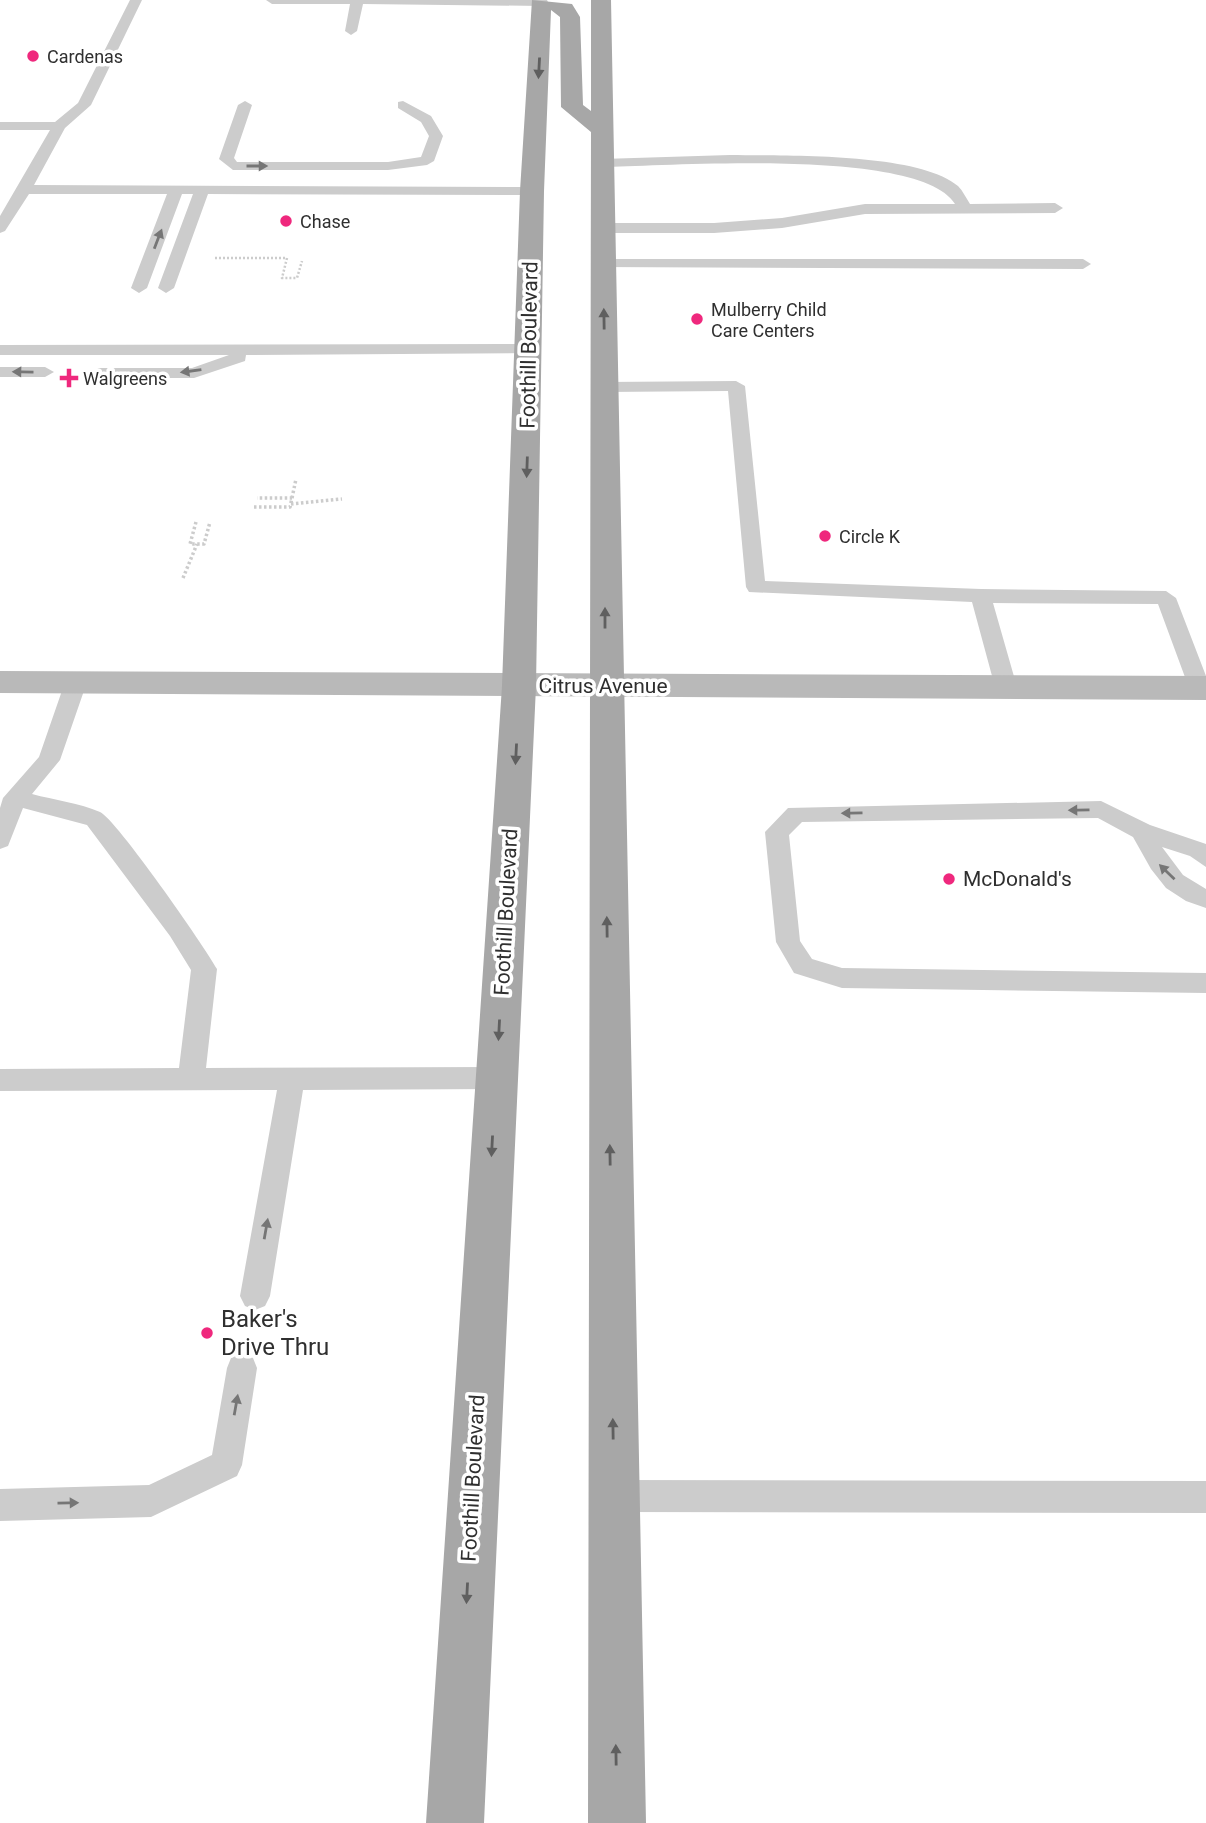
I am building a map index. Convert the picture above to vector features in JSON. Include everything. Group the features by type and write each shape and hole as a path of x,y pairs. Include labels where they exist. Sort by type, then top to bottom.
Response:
{"main road":[{"path":"601,0 617,1823"},
{"path":"542,1 565,8 570,17 572,107 602,130"},
{"name":"Foothill Boulevard","path":"456,1823 519,686 530,349 532,191 542,1"},
{"name":"Citrus Avenue","path":"0,682 1203,688"}],"lane":[{"path":"0,228 59,126 84,105 136,0"},
{"path":"272,0 542,1"},
{"path":"351,31 357,1"},
{"path":"245,105 226,159 233,166 388,166 427,161 436,136 426,119 403,105"},
{"path":"0,125 59,126"},
{"path":"602,163 784,161 887,167 952,188 965,208"},
{"path":"24,189 532,191"},
{"path":"139,288 176,190"},
{"path":"168,284 202,190"},
{"path":"603,228 714,228 782,223 866,208 1055,208"},
{"path":"603,264 1083,264"},
{"path":"0,350 530,349"},
{"path":"99,373 194,373 256,351"},
{"path":"0,372 45,372"},
{"path":"605,387 736,386 756,587 981,596 1166,598 1203,688"},
{"path":"981,596 1006,687"},
{"path":"0,840 15,798 49,760 76,682"},
{"path":"15,798 95,819 204,969 191,1079"},
{"path":"1206,858 1198,850 1142,831 1101,809 796,814 777,832 788,942 803,966 842,978 1206,983"},
{"path":"1142,831 1157,863 1190,895 1206,899"},
{"path":"255,1296 292,1078"},
{"path":"0,1080 496,1078"},
{"path":"0,1505 151,1502 226,1465 243,1368"},
{"path":"613,1496 1206,1497"}],"path":[{"path":"168,284 194,265 197,258 288,258 282,278 297,278 302,261"},
{"path":"291,504 296,479"},
{"path":"257,498 292,498"},
{"path":"254,507 290,507 291,504 342,499"},
{"path":"196,522 190,544 204,544 210,522"},
{"path":"183,578 197,544"}],"place":[{"name":"Cardenas","path":"33,56"},
{"name":"Chase","path":"286,221"},
{"name":"Mulberry Child Care Centers","path":"697,319"},
{"name":"Walgreens","path":"69,378"},
{"name":"Circle K","path":"825,536"},
{"name":"McDonald's","path":"949,879"},
{"name":"Baker's Drive Thru","path":"207,1333"}]}
